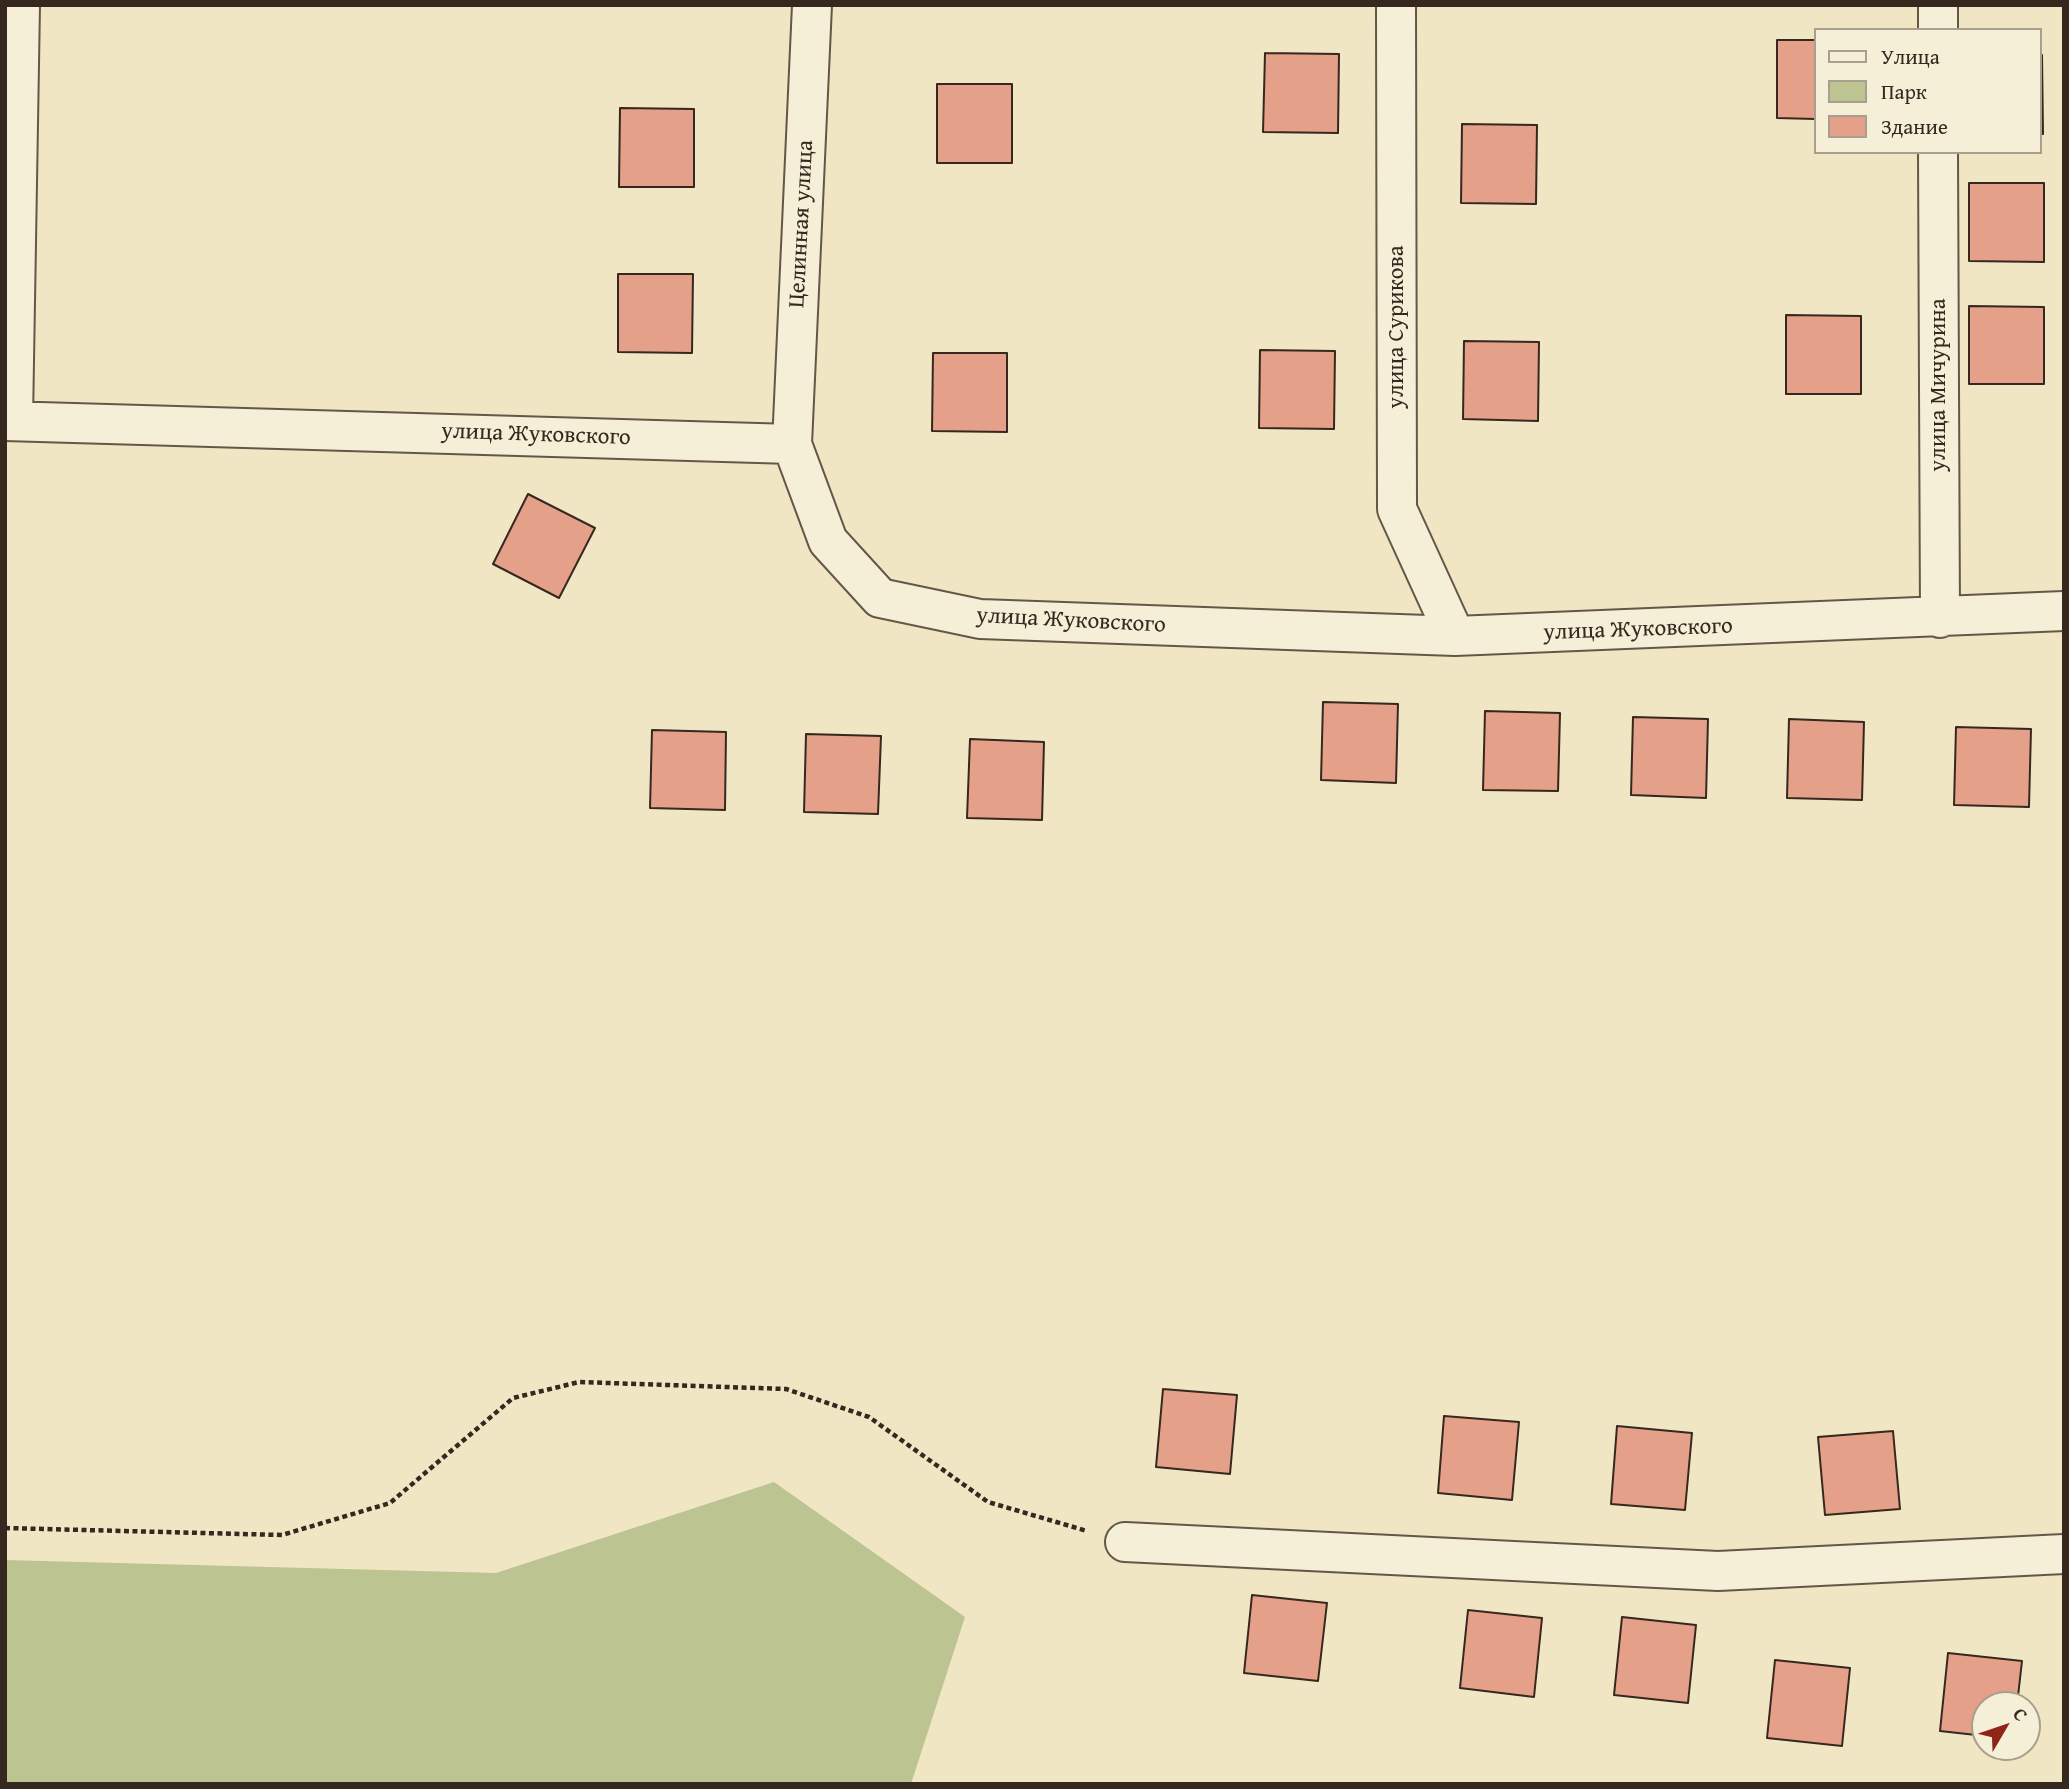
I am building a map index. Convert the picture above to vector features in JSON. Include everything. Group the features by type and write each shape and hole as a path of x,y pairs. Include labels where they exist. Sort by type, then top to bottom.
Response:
{"street":[{"path":"9,420 20,5"},
{"name":"Целинная улица","path":"792,444 812,5"},
{"name":"улица Сурикова","path":"1396,5 1397,509 1455,636"},
{"path":"1938,5 1938,28"},
{"name":"улица Мичурина","path":"1938,154 1940,618"},
{"name":"улица Жуковского","path":"9,420 792,444 828,541 880,598 980,619 1455,636 2064,611"},
{"path":"1125,1542 1718,1571 2064,1554"}],"path":[{"path":"5,1528 282,1535 390,1503 513,1398 579,1382 786,1389 869,1417 988,1502 1125,1542"}],"green space":[{"path":"774,1482 965,1617 911,1784 5,1784 5,1560 496,1573"}],"building":[{"path":"1777,40 1814,40 1814,119 1777,118"},
{"path":"1265,53 1339,54 1338,133 1263,132"},
{"path":"2041,55 2042,55 2041,134"},
{"path":"937,84 1012,84 1012,163 937,163"},
{"path":"620,108 694,109 694,187 619,187"},
{"path":"1462,124 1537,125 1536,204 1461,203"},
{"path":"1969,183 2044,183 2044,262 1969,261"},
{"path":"618,274 693,274 692,353 618,352"},
{"path":"1969,306 2044,307 2044,384 1969,384"},
{"path":"1786,315 1861,316 1861,394 1786,394"},
{"path":"1464,341 1539,342 1538,421 1463,419"},
{"path":"1260,350 1335,351 1334,429 1259,428"},
{"path":"933,353 1007,353 1007,432 932,431"},
{"path":"528,494 595,528 559,598 493,564"},
{"path":"1323,702 1398,704 1396,783 1321,780"},
{"path":"1485,711 1560,713 1558,791 1483,790"},
{"path":"1633,717 1708,719 1706,798 1631,795"},
{"path":"1789,719 1864,722 1862,800 1787,798"},
{"path":"1956,727 2031,729 2029,807 1954,805"},
{"path":"652,730 726,732 725,810 650,808"},
{"path":"806,734 881,736 878,814 804,812"},
{"path":"970,739 1044,742 1042,820 967,818"},
{"path":"1163,1389 1237,1395 1230,1474 1156,1467"},
{"path":"1444,1416 1519,1422 1512,1500 1438,1493"},
{"path":"1617,1426 1692,1433 1685,1510 1611,1504"},
{"path":"1893,1431 1900,1509 1825,1515 1818,1437"},
{"path":"1252,1595 1327,1603 1318,1681 1244,1673"},
{"path":"1468,1610 1542,1618 1534,1697 1460,1688"},
{"path":"1622,1617 1696,1625 1688,1703 1614,1695"},
{"path":"1948,1653 2022,1661 2019,1691 1971,1691 1971,1734 1940,1731"},
{"path":"1775,1660 1850,1668 1842,1746 1767,1738"}]}
